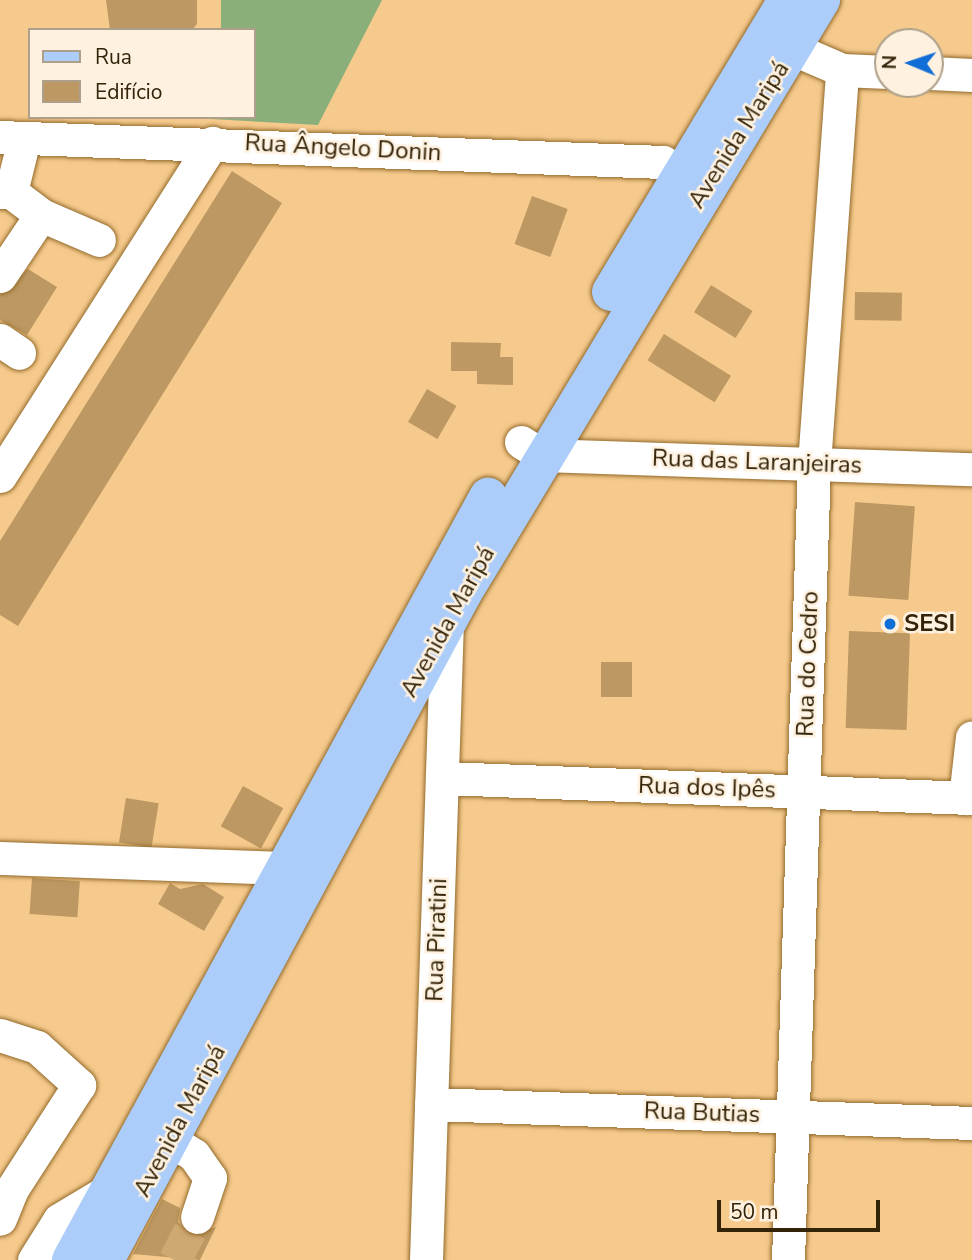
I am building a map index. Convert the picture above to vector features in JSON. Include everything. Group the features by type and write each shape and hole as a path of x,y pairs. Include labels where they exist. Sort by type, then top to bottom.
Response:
{"main road":[{"name":"Avenida Maripá","path":"778,44 787,0"},
{"name":"Avenida Maripá","path":"71,1260 109,1190 156,1133 436,612 531,449 778,44 821,0"},
{"name":"Avenida Maripá","path":"105,1260 156,1133 282,868 407,667"}],"street":[{"path":"778,44 842,70 874,71"},
{"name":"Rua do Cedro","path":"788,1260 814,464 842,70"},
{"path":"944,74 972,75"},
{"path":"12,138 6,192 41,215 99,240"},
{"name":"Rua Ângelo Donin","path":"12,138 212,143 663,162 694,182"},
{"path":"0,476 212,143"},
{"path":"0,276 41,215"},
{"name":"Rua das Laranjeiras","path":"531,449 814,464 972,469"},
{"name":"Rua Piratini","path":"426,1260 443,778 436,612"},
{"path":"969,798 972,737"},
{"name":"Rua dos Ipês","path":"443,778 969,798"},
{"path":"0,859 282,868"},
{"path":"0,1035 37,1047 79,1085 12,1189 0,1219"},
{"name":"Rua Butias","path":"431,1104 972,1123"},
{"path":"156,1133 194,1154 210,1178 197,1217"},
{"path":"33,1260 59,1220 109,1190"}],"green space":[{"path":"221,0 382,0 318,125 211,119 256,119 256,28 221,28"}],"building":[{"path":"106,0 197,0 197,24 194,28 110,28"},
{"path":"232,171 282,203 18,626 0,615 0,541"},
{"path":"532,196 568,209 550,257 515,244"},
{"path":"28,269 57,287 27,335 0,320 0,295"},
{"path":"711,285 753,311 736,338 694,312"},
{"path":"855,292 902,293 902,321 855,320"},
{"path":"664,334 731,376 715,402 648,360"},
{"path":"451,342 501,343 500,357 513,357 513,385 477,384 477,371 451,371"},
{"path":"427,389 456,406 437,439 408,422"},
{"path":"855,502 915,506 908,600 848,596"},
{"path":"849,631 910,633 907,730 846,728"},
{"path":"601,662 632,662 632,697 601,697"},
{"path":"243,786 283,808 261,849 221,826"},
{"path":"126,798 159,803 152,848 119,842"},
{"path":"32,878 80,881 77,917 29,914"},
{"path":"170,883 180,889 203,884 224,897 204,931 158,904"},
{"path":"162,1199 180,1208 178,1222 190,1235 216,1227 200,1260 133,1254"}],"tunnel":[{"path":"175,1260 197,1217"}],"place":[{"name":"SESI","path":"890,624"}]}
